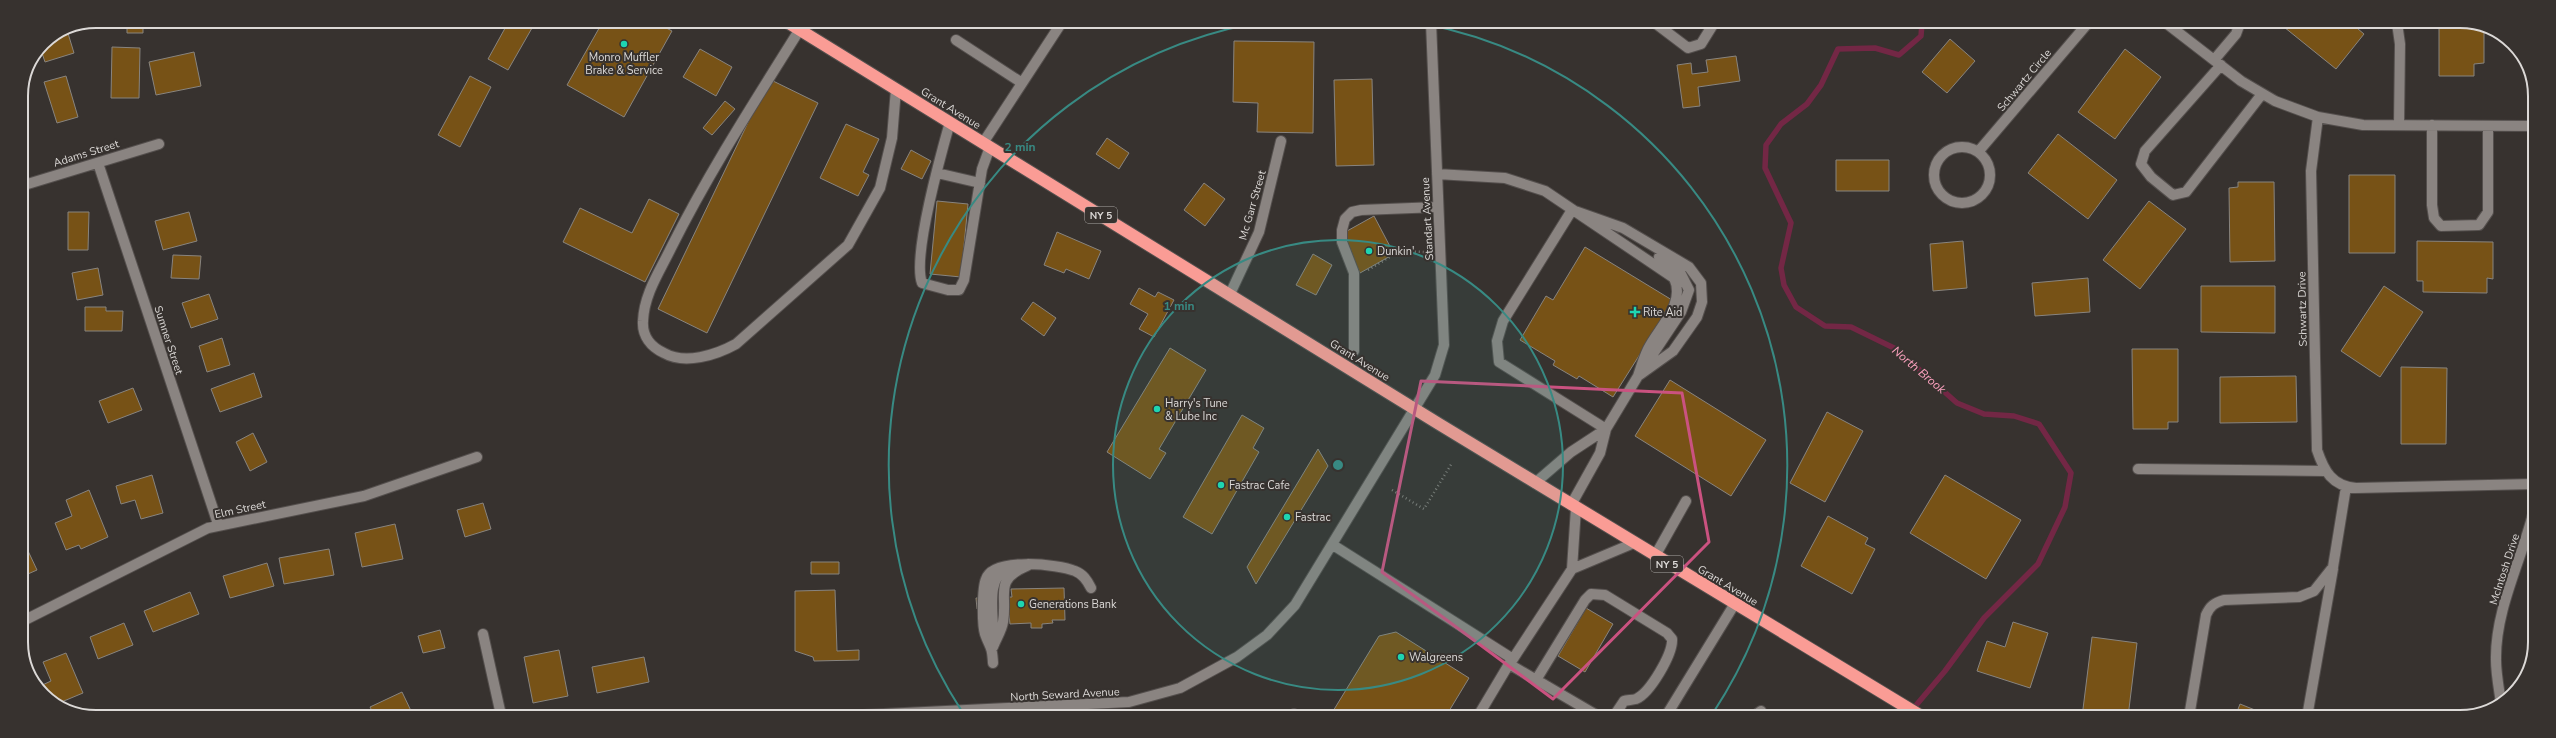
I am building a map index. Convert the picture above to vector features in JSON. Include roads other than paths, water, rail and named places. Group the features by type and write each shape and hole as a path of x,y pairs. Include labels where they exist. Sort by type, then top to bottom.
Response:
{"highway":[{"name":"Grant Avenue","path":"797,28 1734,605 1911,710"}],"street":[{"path":"950,122 937,172 919,261 919,275 922,283 948,290 959,290 964,280 986,145 1022,83 1058,28"},
{"name":"Standart Avenue","path":"1416,408 1435,375 1444,345 1431,28"},
{"path":"1662,28 1688,48 1701,44 1711,28"},
{"name":"Schwartz Circle","path":"1978,152 2084,28"},
{"path":"2173,28 2262,94 2275,101 2318,117 2363,125 2528,126"},
{"path":"2238,28 2236,34 2217,62 2145,151 2141,164 2151,177 2173,195 2186,192 2262,94"},
{"path":"2398,28 2400,44 2399,125"},
{"path":"800,30 734,134 683,224 647,297 643,321 644,336 656,349 672,358 716,355 736,344 848,245 880,188 892,138 896,89"},
{"path":"956,40 1022,83"},
{"name":"Schwartz Drive","path":"2318,117 2311,172 2317,450 2325,471 2329,477 2346,487"},
{"path":"2432,125 2432,205 2434,218 2441,226 2479,225 2488,212 2488,126"},
{"name":"Mc Garr Street","path":"1230,294 1259,232 1281,141"},
{"name":"Adams Street","path":"28,184 159,144"},
{"path":"1957,147 1965,147 1978,152 1987,163 1990,173 1984,191 1977,198 1958,202 1941,194 1935,185 1934,175 1935,165 1940,157 1948,150 1957,147"},
{"name":"Sumner Street","path":"98,163 218,524"},
{"path":"937,172 980,183"},
{"path":"1437,174 1505,178 1546,191 1674,278 1679,294 1676,303 1648,350 1638,376"},
{"path":"1354,350 1354,273 1342,242 1345,219 1352,212 1361,210 1438,208"},
{"path":"1572,210 1623,228 1689,267 1701,283 1702,302 1697,316 1673,351 1638,376"},
{"path":"1572,210 1503,321 1496,341 1499,362 1606,429"},
{"path":"1482,710 1572,569 1573,506 1600,452 1606,429 1638,376 1681,312 1689,290 1680,272 1672,265 1592,217"},
{"name":"North Seward Avenue","path":"974,710 1129,702 1180,688 1237,657 1277,625 1296,605 1333,545 1396,436 1416,408"},
{"path":"1535,483 1571,452 1606,429"},
{"name":"Elm Street","path":"28,619 218,524 364,496 477,457"},
{"path":"2138,469 2325,471"},
{"path":"2308,710 2346,487 2528,484"},
{"path":"1655,556 1686,501"},
{"path":"1572,569 1634,543"},
{"path":"1333,545 1536,680 1588,710"},
{"name":"McIntosh Drive","path":"2500,696 2496,659 2502,616 2528,551"},
{"path":"993,647 984,633 986,578 1000,566 1014,564 1062,567 1076,571 1085,577 1091,588"},
{"path":"993,662 993,647 1003,622 1002,588 1016,570 1029,565"},
{"path":"2190,710 2206,615 2214,603 2224,600 2306,595 2314,591 2333,567"},
{"path":"1536,680 1585,600 1591,594 1605,595 1667,633 1672,638 1670,654 1646,692 1636,699 1624,701 1618,710"},
{"path":"1670,710 1734,605"},
{"path":"483,634 500,710"}],"waterway":[{"name":"North Brook","path":"1912,710 1945,671 1984,618 2038,564 2065,507 2071,473 2039,424 2014,416 1984,414 1957,403 1896,349 1851,327 1825,326 1796,307 1784,285 1781,268 1791,223 1765,168 1766,145 1781,124 1807,104 1821,85 1838,49 1875,48 1899,55 1921,36 1922,28"}],"place":[{"name":"Monro Muffler Brake & Service","path":"624,44"},
{"name":"Dunkin'","path":"1369,251"},
{"name":"Rite Aid","path":"1635,312"},
{"name":"Harry's Tune & Lube Inc","path":"1157,409"},
{"name":"Fastrac Cafe","path":"1221,485"},
{"name":"Fastrac","path":"1287,517"},
{"name":"Generations Bank","path":"1021,604"},
{"name":"Walgreens","path":"1401,657"}]}
